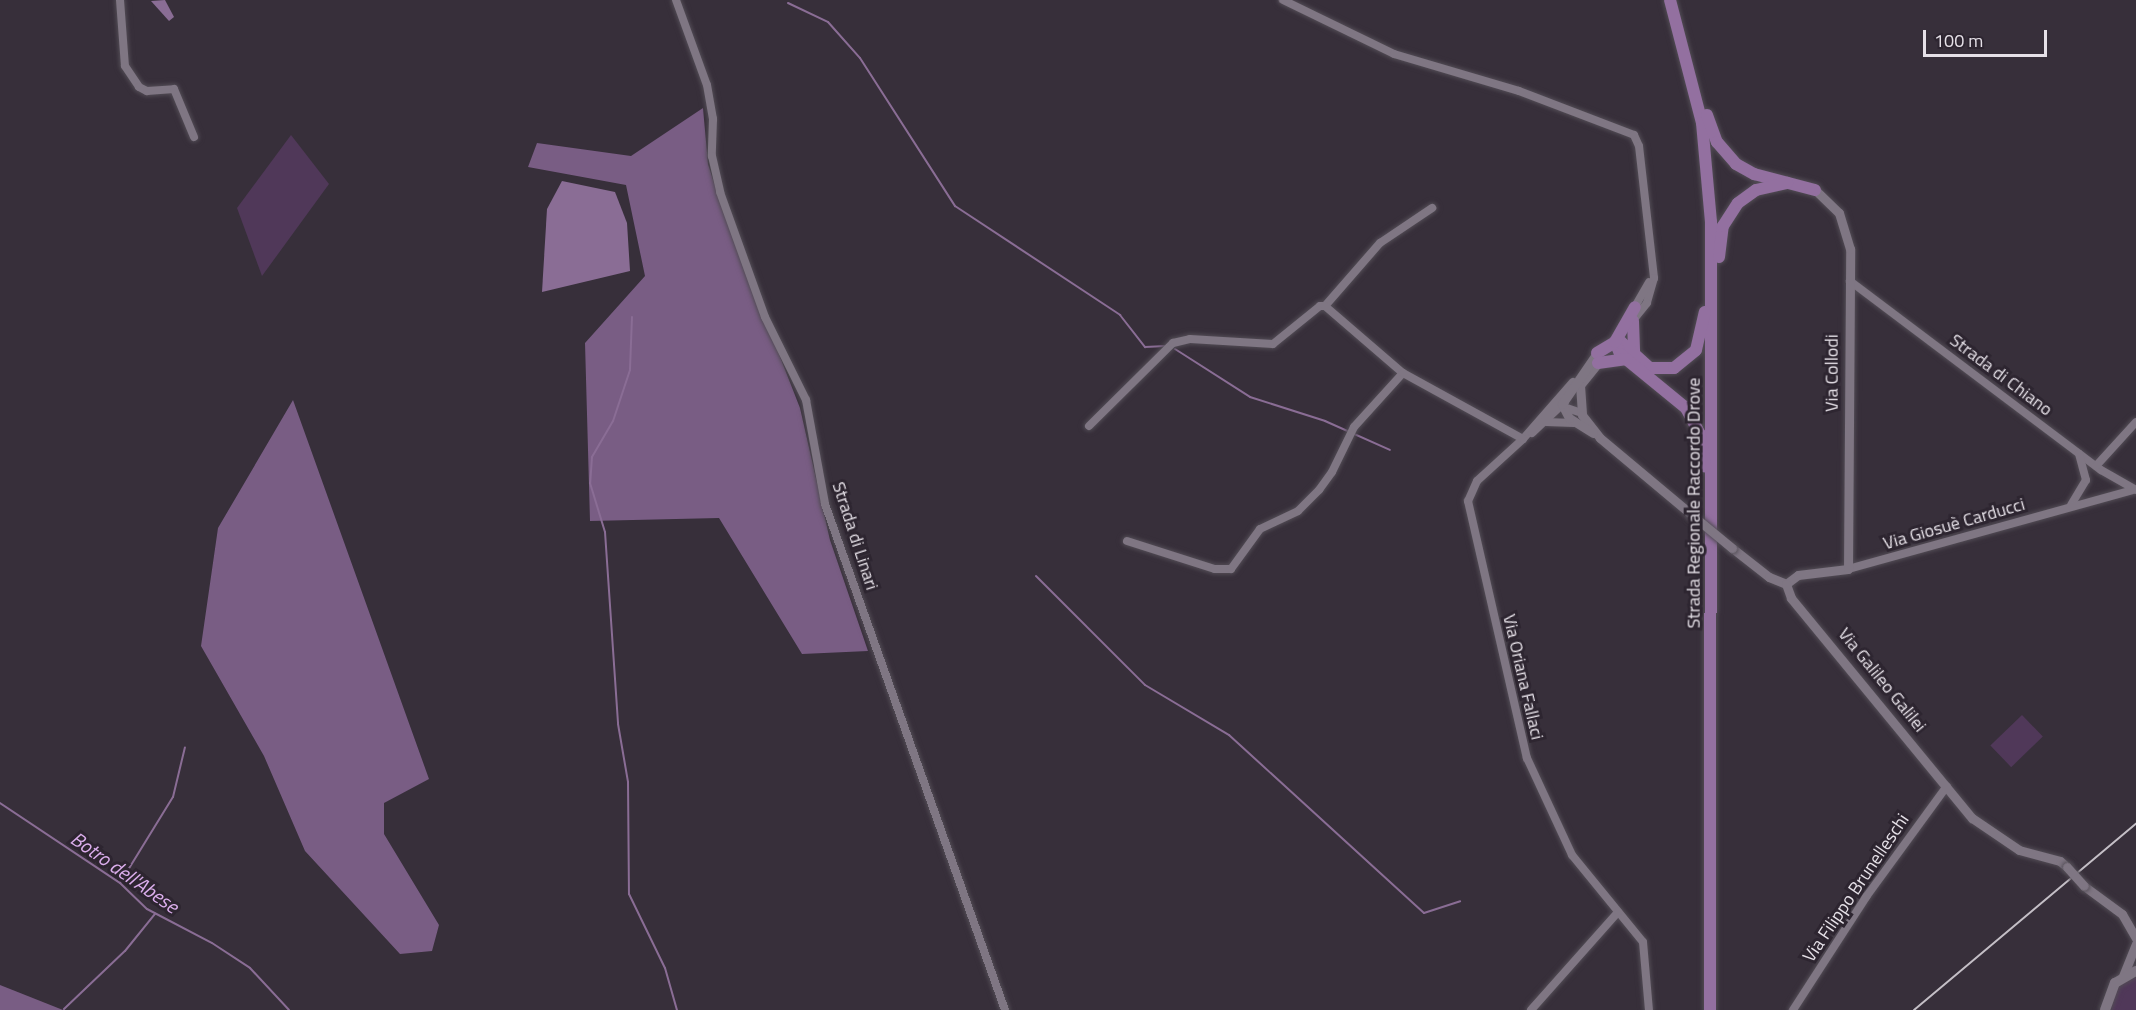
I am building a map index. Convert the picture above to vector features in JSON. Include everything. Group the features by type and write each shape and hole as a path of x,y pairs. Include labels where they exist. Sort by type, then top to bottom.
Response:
{"main road":[{"name":"Strada Regionale Raccordo Drove","path":"1670,0 1682,35 1697,99 1708,171 1712,419 1710,1010"},
{"path":"1682,35 1695,58 1708,120 1720,148 1745,170 1815,190"},
{"path":"1595,359 1630,355 1650,368 1667,370 1685,363 1700,341 1705,317 1704,202 1708,171"},
{"path":"1712,419 1720,385 1719,252 1724,226 1746,196 1787,183"},
{"path":"1595,359 1615,342 1635,307"},
{"path":"1630,355 1633,321"},
{"path":"1615,342 1680,401 1699,430 1705,468 1705,545 1712,575"},
{"path":"2105,1010 2109,992 2123,976 2136,971"}],"street":[{"path":"120,0 125,66 139,87 147,91 174,89 194,137"},
{"name":"Strada di Linari","path":"676,0 707,85 713,119 712,156 720,192 765,317 806,400 825,504 1005,1010"},
{"path":"1283,0 1394,54 1510,88 1634,135 1639,146 1651,268 1651,292 1633,321 1615,342"},
{"name":"Via Collodi","path":"1815,190 1833,204 1845,226 1850,249 1848,569"},
{"path":"1089,426 1173,343 1190,339 1273,344 1316,308 1325,306 1380,243 1432,208"},
{"path":"1546,412 1562,405 1635,307 1646,290 1651,268"},
{"name":"Strada di Chiano","path":"1850,281 2096,466 2134,490"},
{"path":"1325,306 1403,373 1523,439"},
{"path":"1523,439 1546,422 1580,385 1595,359"},
{"path":"1523,439 1595,359"},
{"path":"1127,541 1215,569 1231,569 1260,529 1298,511 1319,490 1332,472 1354,427 1403,373"},
{"path":"1580,385 1581,413"},
{"path":"1562,405 1581,413 1600,438"},
{"path":"1562,405 1575,423 1600,438 1769,577 1786,584"},
{"path":"1546,422 1575,423"},
{"path":"2096,466 2136,422"},
{"name":"Via Oriana Fallaci","path":"1523,439 1477,481 1470,491 1470,514 1527,759 1572,855 1643,942 1649,1010"},
{"path":"2070,507 2085,480 2079,452"},
{"name":"Via Giosuè Carducci","path":"1786,584 1798,575 1848,569 2134,490"},
{"name":"Via Galileo Galilei","path":"1786,584 1794,601 1972,818 1994,836 2030,856 2058,860 2084,886 2122,914 2136,940 2123,976"},
{"name":"Via Filippo Brunelleschi","path":"1794,1010 1860,906 1947,786"},
{"path":"1531,1010 1618,912"}],"shaded area":[{"path":"165,0 174,17 169,21 151,1"},
{"path":"703,108 708,164 723,211 800,408 830,540 868,651 802,654 719,518 590,521 585,343 645,276 626,185 528,167 537,143 631,156"},
{"path":"291,135 329,184 262,276 237,208"},
{"path":"562,181 615,192 627,223 630,271 542,292 547,209"},
{"path":"293,400 429,779 384,803 384,834 439,925 432,951 400,954 305,851 264,756 201,646 218,528"},
{"path":"2022,715 2043,737 2011,767 1990,746"},
{"path":"2136,977 2136,1010 2111,1010 2114,993 2121,984"},
{"path":"0,985 63,1010 0,1010"}],"waterway":[{"path":"788,3 828,22 860,58 955,206 1120,315 1145,347 1166,346"},
{"path":"632,317 630,370 613,421 592,457 590,483 605,532 618,724 628,782 629,894 665,968 677,1010"},
{"path":"1175,349 1250,397 1325,421 1390,450"},
{"path":"1036,576 1145,685 1229,735 1424,913 1460,901"},
{"path":"120,883 173,797 185,747"},
{"name":"Botro dell'Abese","path":"0,803 120,883 147,909 212,943 250,968 289,1010"},
{"path":"64,1009 125,951 155,914"}],"railway":[{"path":"1914,1010 2136,824"}]}
